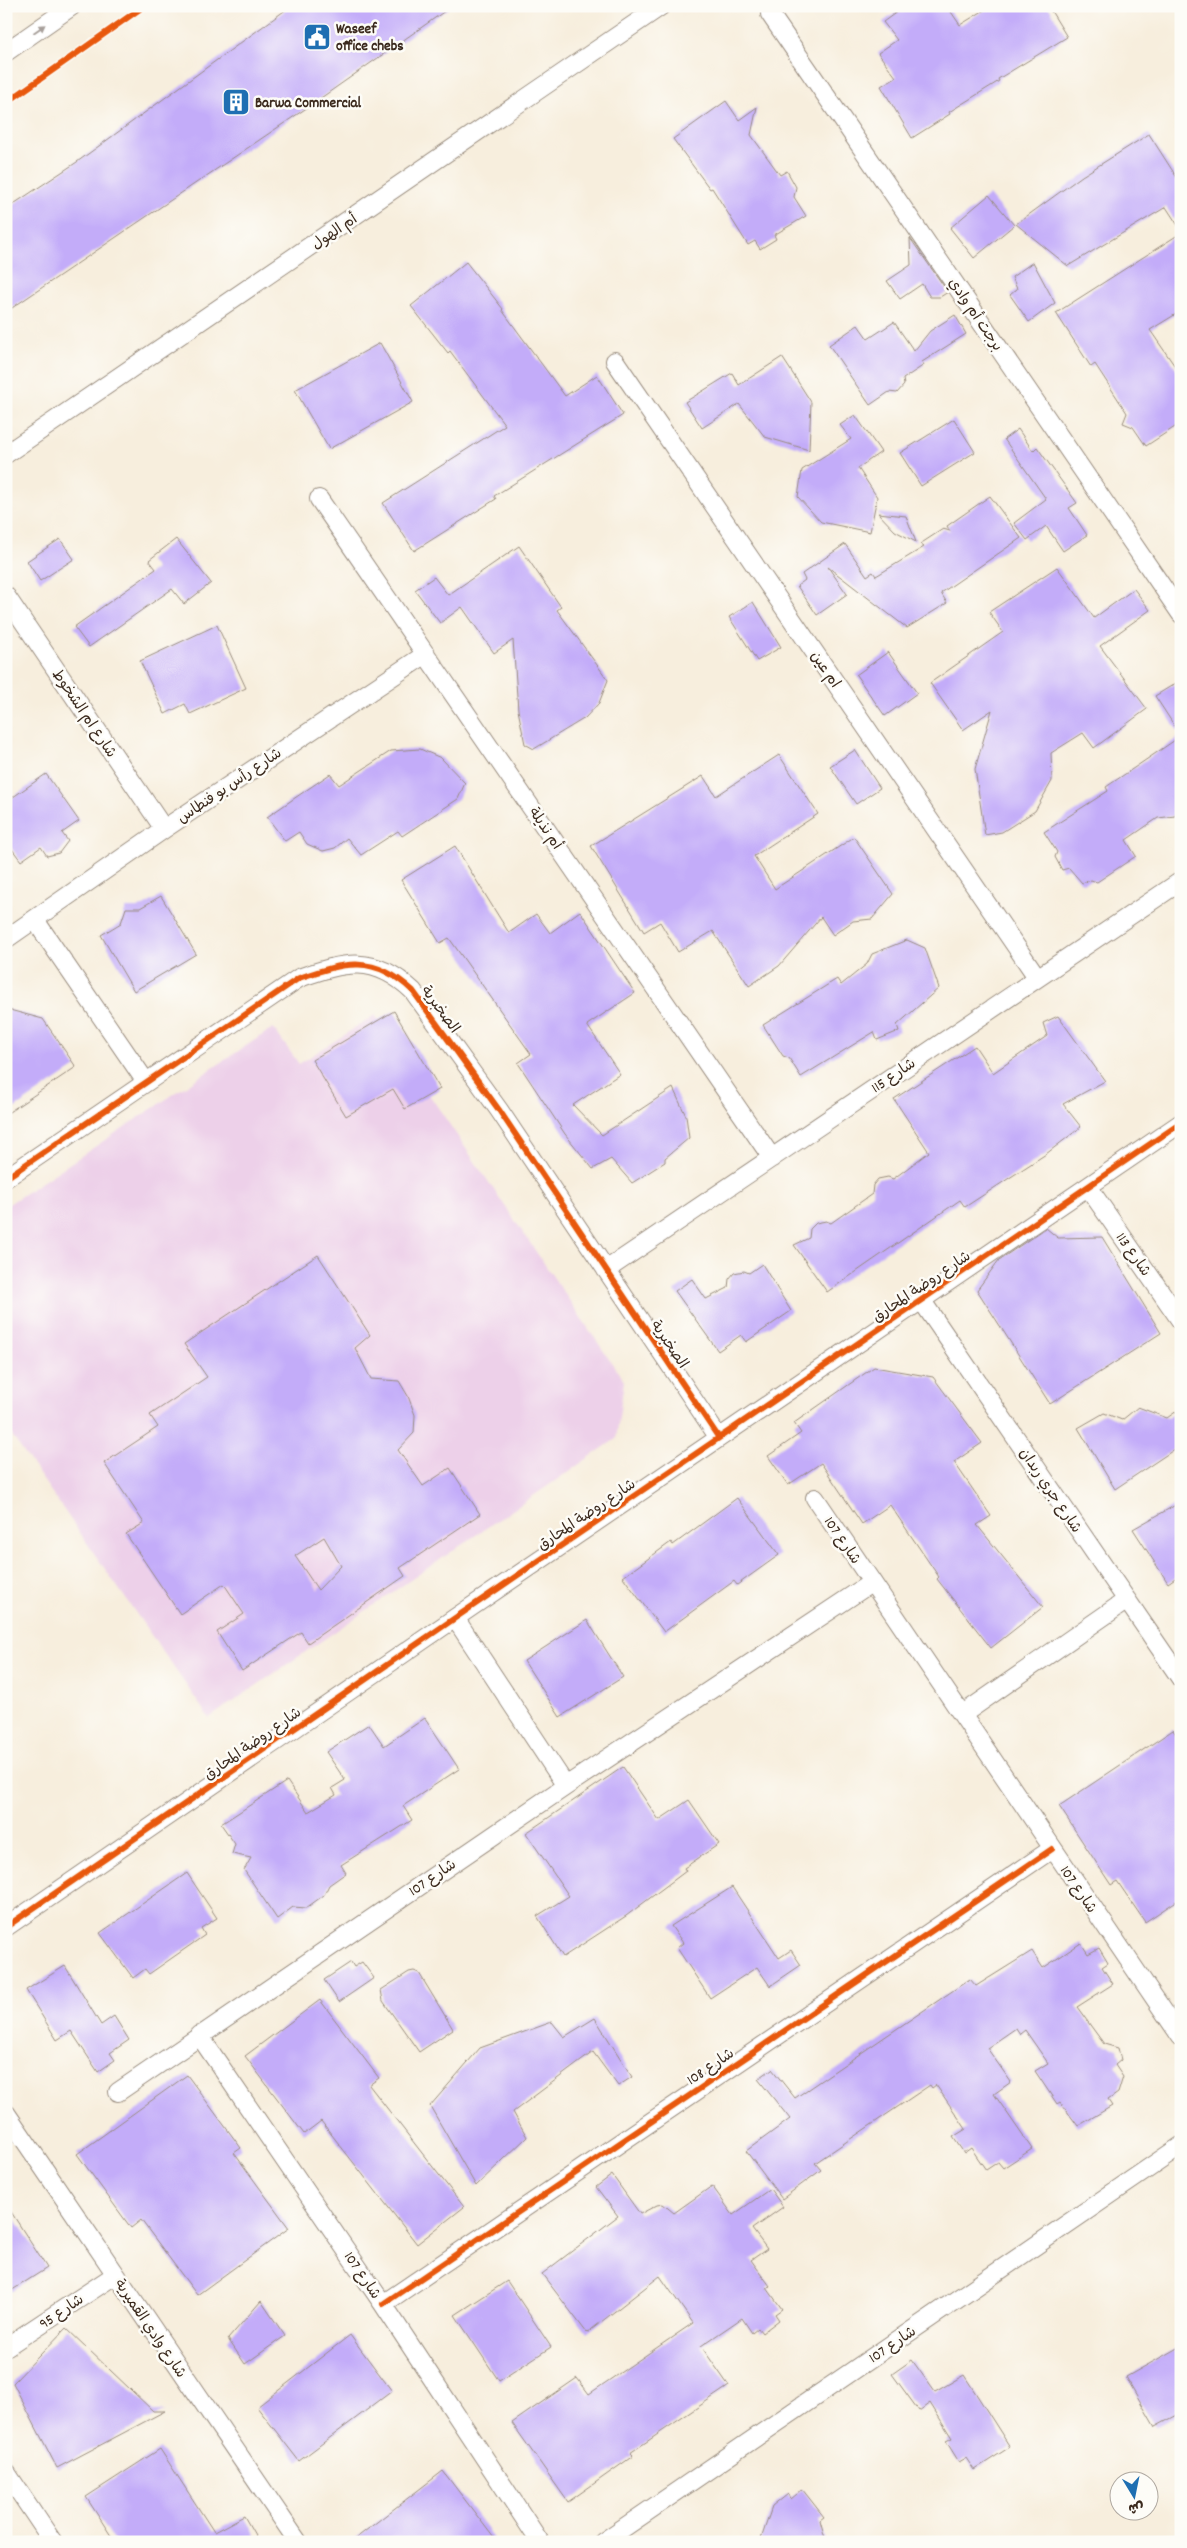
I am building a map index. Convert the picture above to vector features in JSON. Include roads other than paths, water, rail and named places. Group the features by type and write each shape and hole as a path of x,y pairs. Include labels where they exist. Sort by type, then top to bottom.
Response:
{"street":[{"path":"6,52 72,6"},
{"name":"أم الهول","path":"6,454 661,6"},
{"name":"برجت أم وادي","path":"770,14 1181,614"},
{"name":"ام عين","path":"616,361 1037,977"},
{"name":"أم نذيلة","path":"319,499 772,1158"},
{"name":"شارع ام الشخوط","path":"6,596 164,829"},
{"name":"شارع رأس بو فنطاس","path":"6,939 164,829 426,654"},
{"name":"شارع 115","path":"606,1270 1181,881"},
{"path":"35,920 146,1082"},
{"name":"الصخبرية","path":"6,1178 299,978 328,968 354,964 378,967 397,976 413,991 499,1110 718,1438"},
{"name":"شارع روضة المحارق","path":"6,1927 718,1438 1181,1124"},
{"name":"شارع 113","path":"1088,1187 1181,1321"},
{"name":"شارع جري ربدان","path":"922,1301 1181,1679"},
{"name":"شارع 107","path":"814,1498 963,1714 1052,1849 1181,2037"},
{"name":"شارع 107","path":"118,2092 566,1786 871,1583"},
{"path":"963,1714 1126,1600"},
{"path":"455,1618 566,1786"},
{"name":"شارع 108","path":"383,2304 1052,1849"},
{"name":"شارع 107","path":"199,2035 383,2304 540,2542"},
{"name":"شارع وادي القميرية","path":"6,2113 298,2542"},
{"name":"شارع 107","path":"603,2542 1181,2146"},
{"name":"شارع 95","path":"6,2347 115,2275"},
{"path":"6,2472 48,2540"}],"place":[{"name":"Waseef office chebs","path":"317,37"},
{"name":"Barwa Commercial","path":"236,102"}]}
